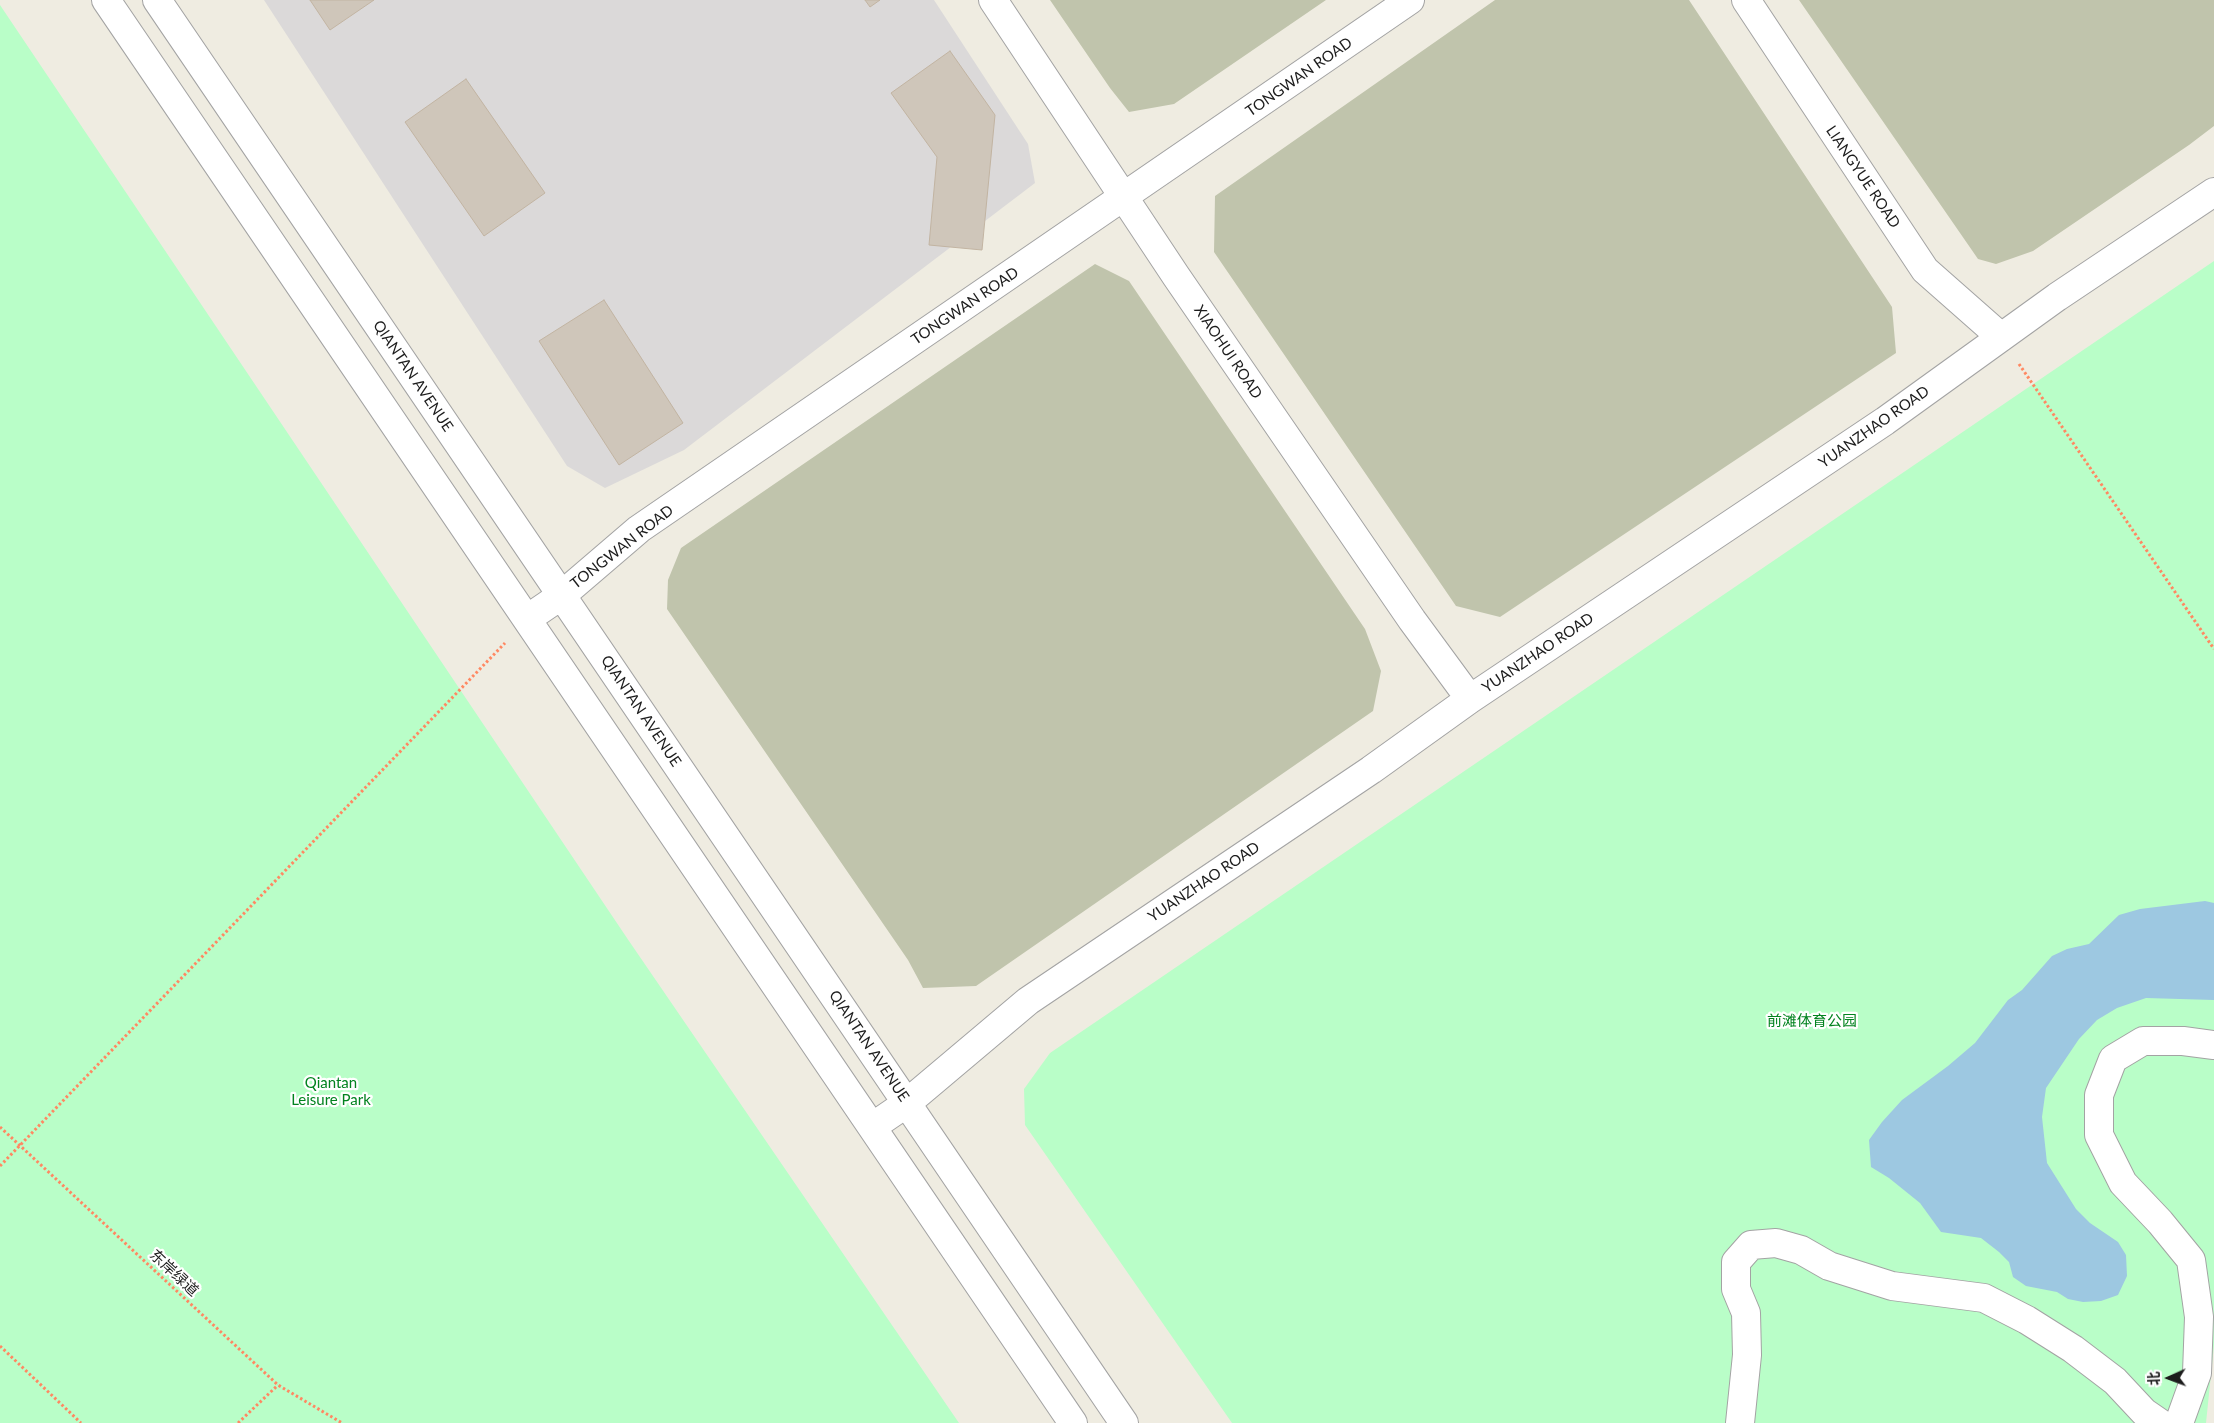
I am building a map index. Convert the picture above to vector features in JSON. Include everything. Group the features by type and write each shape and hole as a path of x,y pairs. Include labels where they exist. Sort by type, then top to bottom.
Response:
{"street":[{"path":"106,0 1073,1423"},
{"name":"QIANTAN AVENUE","path":"157,0 1124,1423"},
{"name":"XIAOHUI ROAD","path":"994,0 1176,276 1395,595 1470,699"},
{"name":"TONGWAN ROAD","path":"527,619 562,595 639,529 1410,0"},
{"name":"LIANGYUE ROAD","path":"1746,0 1925,270 2001,337"},
{"name":"YUANZHAO ROAD","path":"872,1127 907,1103 1028,1001 1371,770 1470,699 1885,421 2001,337 2214,192"},
{"path":"2179,1423 2197,1373 2199,1317 2191,1260 2160,1222 2123,1183 2099,1135 2099,1096 2113,1059 2143,1041 2183,1041 2214,1044"},
{"path":"1740,1423 1747,1355 1746,1313 1736,1288 1736,1262 1751,1245 1776,1243 1801,1250 1829,1266 1892,1286 1984,1298 2027,1320 2073,1349 2115,1381 2144,1412 2160,1423"}],"path":[{"path":"2001,337 2214,649"},
{"path":"0,1166 527,619"},
{"name":"东岸绿道","path":"0,1127 278,1384 342,1423"},
{"path":"0,1346 81,1423"},
{"path":"238,1423 278,1384"}],"shaded area":[{"path":"264,0 934,0 1028,144 1035,183 684,450 605,488 567,466"},
{"path":"1050,0 1326,0 1174,104 1129,112 1110,88"},
{"path":"1495,0 1689,0 1892,307 1896,353 1500,617 1456,606 1214,252 1215,196"},
{"path":"1799,0 2214,0 2214,126 2033,251 1996,264 1978,259"},
{"path":"1095,264 1129,281 1365,629 1381,671 1373,711 976,986 923,988 908,960 667,609 668,580 681,548"}],"green space":[{"name":"Qiantan Leisure Park","path":"0,5 629,941 959,1423 0,1423"},
{"name":"前滩体育公园","path":"2214,261 2214,1345 2206,1423 1232,1423 1025,1125 1024,1089 1050,1053"}],"water":[{"path":"2205,901 2214,903 2214,1000 2146,998 2117,1008 2097,1020 2079,1039 2046,1088 2042,1117 2047,1163 2076,1209 2090,1223 2118,1242 2126,1255 2127,1276 2118,1295 2101,1301 2083,1302 2068,1299 2057,1292 2026,1286 2013,1277 2009,1262 1981,1238 1941,1232 1920,1203 1889,1178 1871,1167 1869,1140 1882,1122 1902,1100 1948,1066 1975,1043 2008,1000 2022,990 2052,956 2067,949 2089,944 2119,915 2140,909"}],"building":[{"path":"310,0 374,0 330,30"},
{"path":"865,0 880,0 870,7"},
{"path":"950,51 995,115 982,250 929,245 937,157 891,93"},
{"path":"466,79 545,193 484,236 405,122"},
{"path":"604,300 683,423 619,465 539,341"}]}
